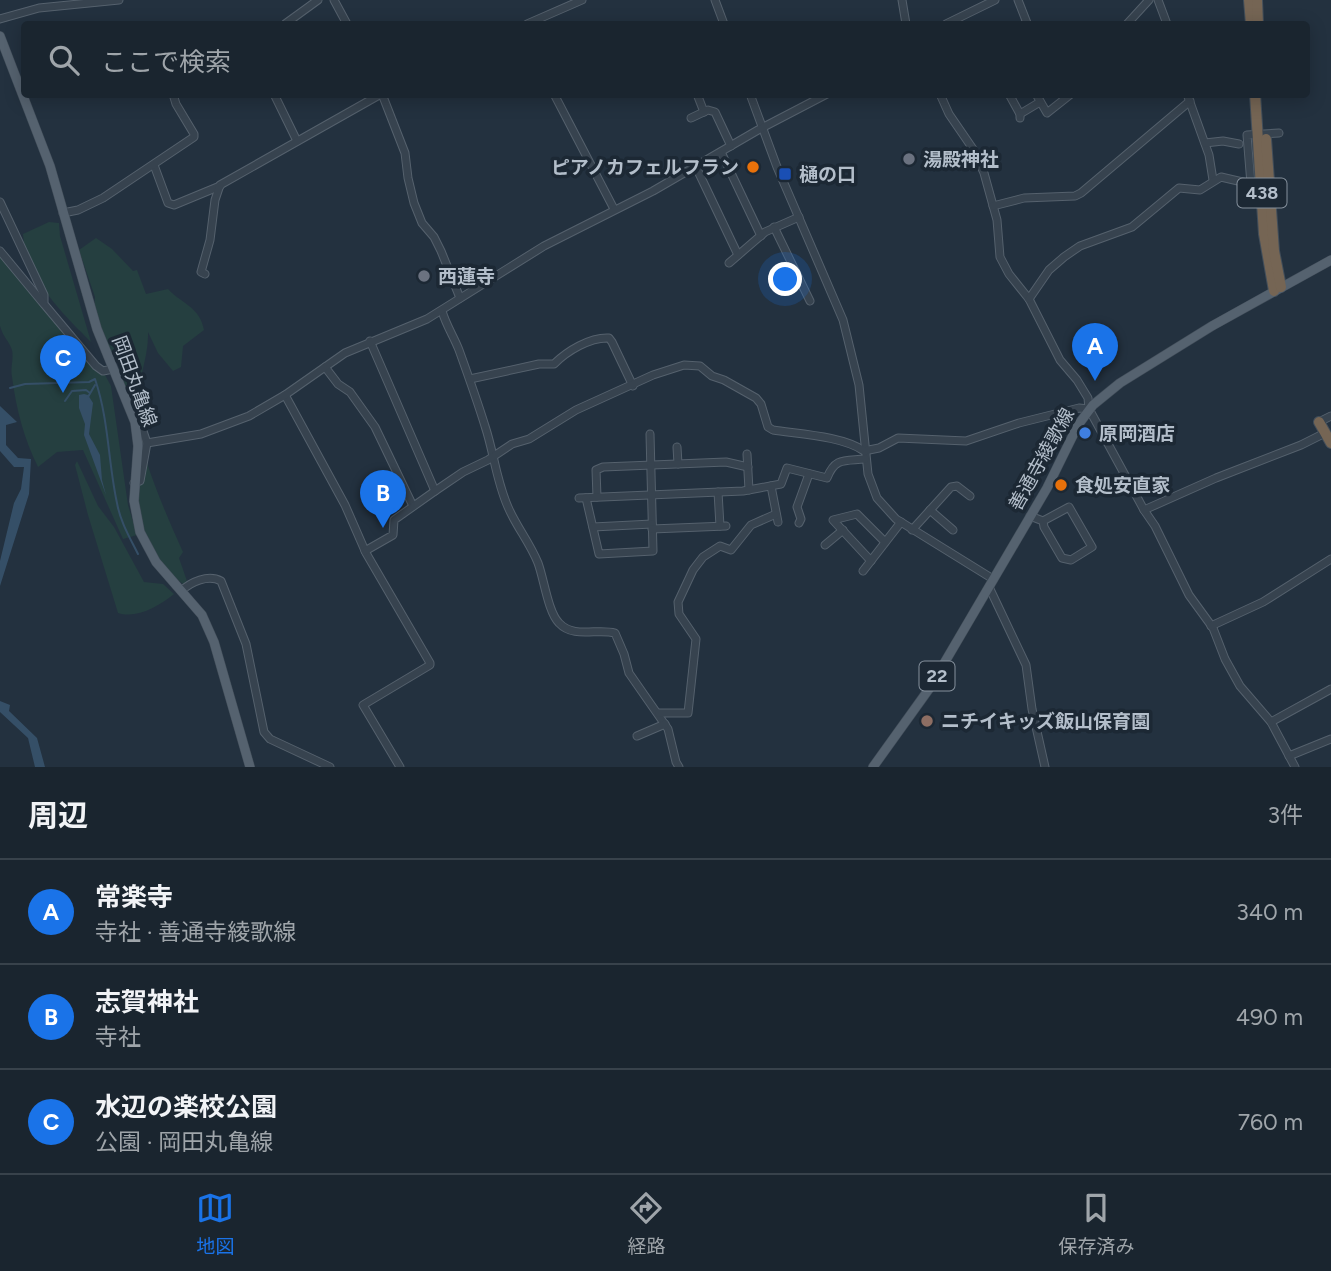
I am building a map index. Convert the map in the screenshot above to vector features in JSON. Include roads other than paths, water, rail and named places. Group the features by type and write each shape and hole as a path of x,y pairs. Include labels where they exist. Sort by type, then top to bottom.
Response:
{"highway":[{"path":"1249,0 1251,21"},
{"path":"1257,0 1258,21"},
{"name":"438","path":"1256,98 1262,134"},
{"name":"438","path":"1263,98 1264,234 1277,289"},
{"path":"1319,422 1328,438"}],"main road":[{"name":"岡田丸亀線","path":"0,36 21,89"},
{"name":"岡田丸亀線","path":"25,98 44,147 88,301 128,405 138,439 134,483 135,513 143,539 156,562 202,615 214,642 250,767"},
{"name":"善通寺綾歌線","path":"873,767 881,762 929,689 1089,409 1106,392 1277,289 1331,260"}],"street":[{"path":"0,19 40,4 119,0"},
{"path":"289,21 318,0"},
{"path":"334,0 345,21"},
{"path":"534,21 582,0"},
{"path":"715,0 723,21"},
{"path":"902,0 906,21"},
{"path":"952,21 995,0"},
{"path":"1018,0 1026,21"},
{"path":"1130,21 1149,0"},
{"path":"1158,0 1166,21"},
{"path":"63,212 97,202 194,137 174,98"},
{"path":"276,98 297,141"},
{"path":"154,165 168,203 174,205 220,185 374,98"},
{"path":"383,98 405,153 414,203 422,223 441,251 460,298"},
{"path":"556,98 614,209"},
{"path":"699,98 704,112"},
{"path":"751,98 843,320 859,385 865,455 871,486 885,509 901,522 991,583 1026,665 1032,709 1045,767"},
{"path":"147,443 201,434 228,425 285,395 345,353 442,311 544,246 653,191 819,98"},
{"path":"942,98 979,160 997,220 1000,257 1009,274 1029,299 1060,360 1077,380 1087,398 1089,409 1155,526 1189,594 1212,626 1225,659 1240,686 1271,722 1294,767"},
{"path":"1011,98 1020,116 1038,98 1047,113 1066,98"},
{"path":"993,206 1024,198 1075,196 1081,193 1188,98 1205,143 1213,180"},
{"path":"691,118 708,110 715,112 731,146"},
{"path":"1029,299 1049,270 1080,246 1132,227 1180,188 1200,190 1221,177 1251,184 1247,135 1279,133"},
{"path":"1205,143 1223,141 1238,144"},
{"path":"721,152 761,236"},
{"path":"696,167 738,255"},
{"path":"205,274 201,272 220,185"},
{"path":"0,202 44,295 44,304"},
{"path":"729,263 761,236 799,217"},
{"path":"774,228 810,301"},
{"path":"0,251 96,366 103,371 113,369"},
{"path":"442,311 470,379 494,454 493,460 502,494 537,562 554,617 563,627 574,632 615,633 629,673 665,724 680,767"},
{"path":"470,379 539,364 554,364 563,355 600,337 609,338 612,342 633,386"},
{"path":"370,341 435,491"},
{"path":"365,551 393,535 394,520 463,472 488,460 512,443 529,439 576,411 673,368 700,366 712,376 756,398 761,404 768,427 773,430 830,439 858,447 865,455"},
{"path":"325,367 338,384 350,392 375,426 413,506"},
{"path":"285,395 345,505 365,551 430,665 363,705 400,767"},
{"path":"128,405 137,412 147,443 140,481 134,483"},
{"path":"650,434 651,495 653,551 599,554 583,498 597,497 651,495 718,492 749,490 781,484 787,468 827,478 832,465 865,455 898,438 966,441 1020,423 1079,408 1089,409"},
{"path":"1319,422 1331,416"},
{"path":"1144,510 1216,478 1301,445 1328,438"},
{"path":"677,447 678,464"},
{"path":"747,454 749,490"},
{"path":"597,497 596,470 603,467 726,462 748,467"},
{"path":"799,523 801,519 797,507 809,474"},
{"path":"659,713 691,713 689,677 696,639 679,614 680,588 694,564 703,557 720,546 731,550 751,525 777,518 771,486"},
{"path":"912,530 951,487 957,486 970,496"},
{"path":"593,527 723,526 718,492"},
{"path":"1030,516 1043,521 1069,507 1092,547 1071,560 1062,558 1043,521"},
{"path":"930,510 953,530"},
{"path":"870,561 833,520 857,514 885,542"},
{"path":"863,571 901,522"},
{"path":"825,545 843,530"},
{"path":"1212,626 1263,602 1331,559"},
{"path":"181,591 204,579 220,581 246,644 264,732 270,739 330,767"},
{"path":"1271,722 1331,688"},
{"path":"637,736 665,724"},
{"path":"1289,756 1331,739"}],"water":[{"path":"79,395 88,395 93,403 89,434 100,455 106,495 84,435 85,424 79,408"},
{"path":"0,406 17,422 6,425 6,445 18,458 31,459 29,494 0,586 0,561 14,503 21,489 24,467 14,467 0,451"},
{"path":"0,701 10,705 9,711 37,738 45,767 35,767 28,738 0,712"}],"waterway":[{"path":"10,388 25,384 89,382 95,379 103,410 118,510 138,554"},
{"path":"88,397 95,385"},
{"path":"65,401 72,391 86,390 90,393"}],"place":[{"name":"湯殿神社","path":"909,159"},
{"name":"ピアノカフェルフラン","path":"753,167"},
{"name":"樋の口","path":"785,174"},
{"name":"西蓮寺","path":"424,276"},
{"name":"常楽寺","path":"1095,381"},
{"name":"水辺の楽校公園","path":"63,393"},
{"name":"原岡酒店","path":"1085,433"},
{"name":"食処安直家","path":"1061,485"},
{"name":"志賀神社","path":"383,528"},
{"name":"ニチイキッズ飯山保育園","path":"927,721"}]}
